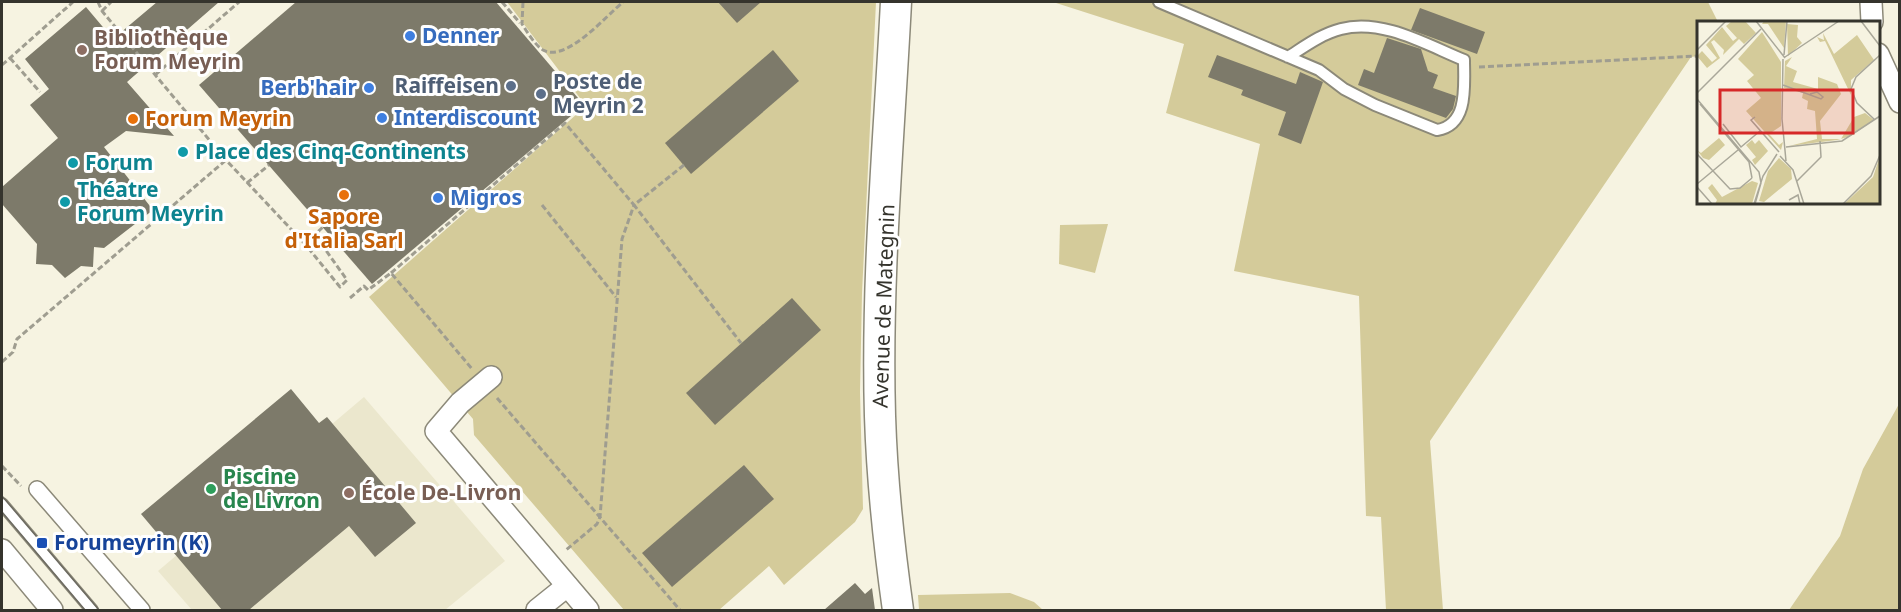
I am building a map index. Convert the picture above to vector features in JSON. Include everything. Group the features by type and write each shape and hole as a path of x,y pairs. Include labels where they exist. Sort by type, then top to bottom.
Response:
{"main road":[{"name":"Avenue de Mategnin","path":"896,2 880,325 880,414 883,470 898,610"}],"street":[{"path":"1871,2 1872,21"},
{"path":"1880,59 1899,102"},
{"path":"491,377 460,403 436,431 588,610"},
{"path":"37,489 142,610"},
{"path":"2,550 52,610"},
{"path":"537,610 567,586"}],"lane":[{"path":"1159,2 1288,57 1319,70 1344,88 1375,105 1437,130 1448,128 1461,110 1464,100 1464,60 1388,29 1362,27 1333,31 1288,57"},
{"path":"2,504 92,610"}],"path":[{"path":"2,65 74,2"},
{"path":"98,2 102,11 226,160 305,244 340,287 347,280 315,235"},
{"path":"102,11 111,2"},
{"path":"155,75 239,2"},
{"path":"502,2 541,49 553,53 574,45 623,2"},
{"path":"522,24 523,2"},
{"path":"1464,68 1697,56"},
{"path":"10,58 40,92"},
{"path":"391,273 565,123 634,205 741,343"},
{"path":"2,362 13,351 16,339 226,160"},
{"path":"247,183 269,165"},
{"path":"566,550 597,524 600,517 622,239 634,205 684,165"},
{"path":"542,205 617,298"},
{"path":"305,244 323,227"},
{"path":"2,466 18,485 37,489"},
{"path":"600,517 681,610"}],"shaded area":[{"path":"507,2 876,2 862,293 860,392 863,509 855,522 784,585 769,566 719,610 624,610 474,435 473,419 369,297 586,106"},
{"path":"1053,2 1708,2 1718,21 1697,21 1697,56 1691,57 1430,441 1443,610 1386,610 1381,517 1366,516 1359,296 1234,271 1260,144 1166,113 1184,44"},
{"path":"1108,224 1095,273 1059,264 1060,225"},
{"name":"École De-Livron","path":"364,397 505,561 445,610 192,610 158,571"},
{"path":"1899,404 1899,610 1789,610 1840,536 1863,469"},
{"path":"1010,593 1034,602 1043,610 919,610 918,595"}],"building":[{"name":"Forum","path":"157,2 219,2 127,82 174,136 126,131 104,147 153,210 104,248 94,247 93,267 81,266 65,278 52,265 36,264 37,244 2,204 2,187 58,138 30,105 49,89 25,59 86,7 113,39"},
{"path":"296,2 496,2 584,105 372,284 199,85"},
{"path":"718,2 761,2 737,23"},
{"path":"1420,8 1485,32 1477,54 1411,30"},
{"path":"1387,38 1421,49 1428,71 1438,75 1433,88 1456,96 1453,109 1446,118 1358,85 1364,69 1374,73"},
{"path":"773,50 799,81 691,174 665,143"},
{"path":"1217,55 1296,84 1300,72 1323,82 1301,144 1278,135 1286,112 1241,95 1243,90 1208,77"},
{"path":"792,298 821,330 715,425 686,393"},
{"path":"291,389 319,423 327,417 416,523 375,557 349,526 249,610 222,610 141,514"},
{"path":"744,465 774,499 672,587 642,553"},
{"path":"855,583 865,594 872,588 875,610 824,610"}],"tram line":[{"path":"2,496 99,610"},
{"path":"2,512 85,610"}],"place":[{"name":"Denner","path":"410,36"},
{"name":"Bibliothèque Forum Meyrin","path":"82,50"},
{"name":"Raiffeisen","path":"511,86"},
{"name":"Berb'hair","path":"369,88"},
{"name":"Poste de Meyrin 2","path":"541,94"},
{"name":"Interdiscount","path":"382,118"},
{"name":"Forum Meyrin","path":"133,119"},
{"name":"Place des Cinq-Continents","path":"183,152"},
{"name":"Forum","path":"73,163"},
{"name":"Sapore d'Italia Sarl","path":"344,195"},
{"name":"Migros","path":"438,198"},
{"name":"Théatre Forum Meyrin","path":"65,202"},
{"name":"Piscine de Livron","path":"211,489"},
{"name":"École De-Livron","path":"349,493"},
{"name":"Forumeyrin (K)","path":"42,543"}]}
